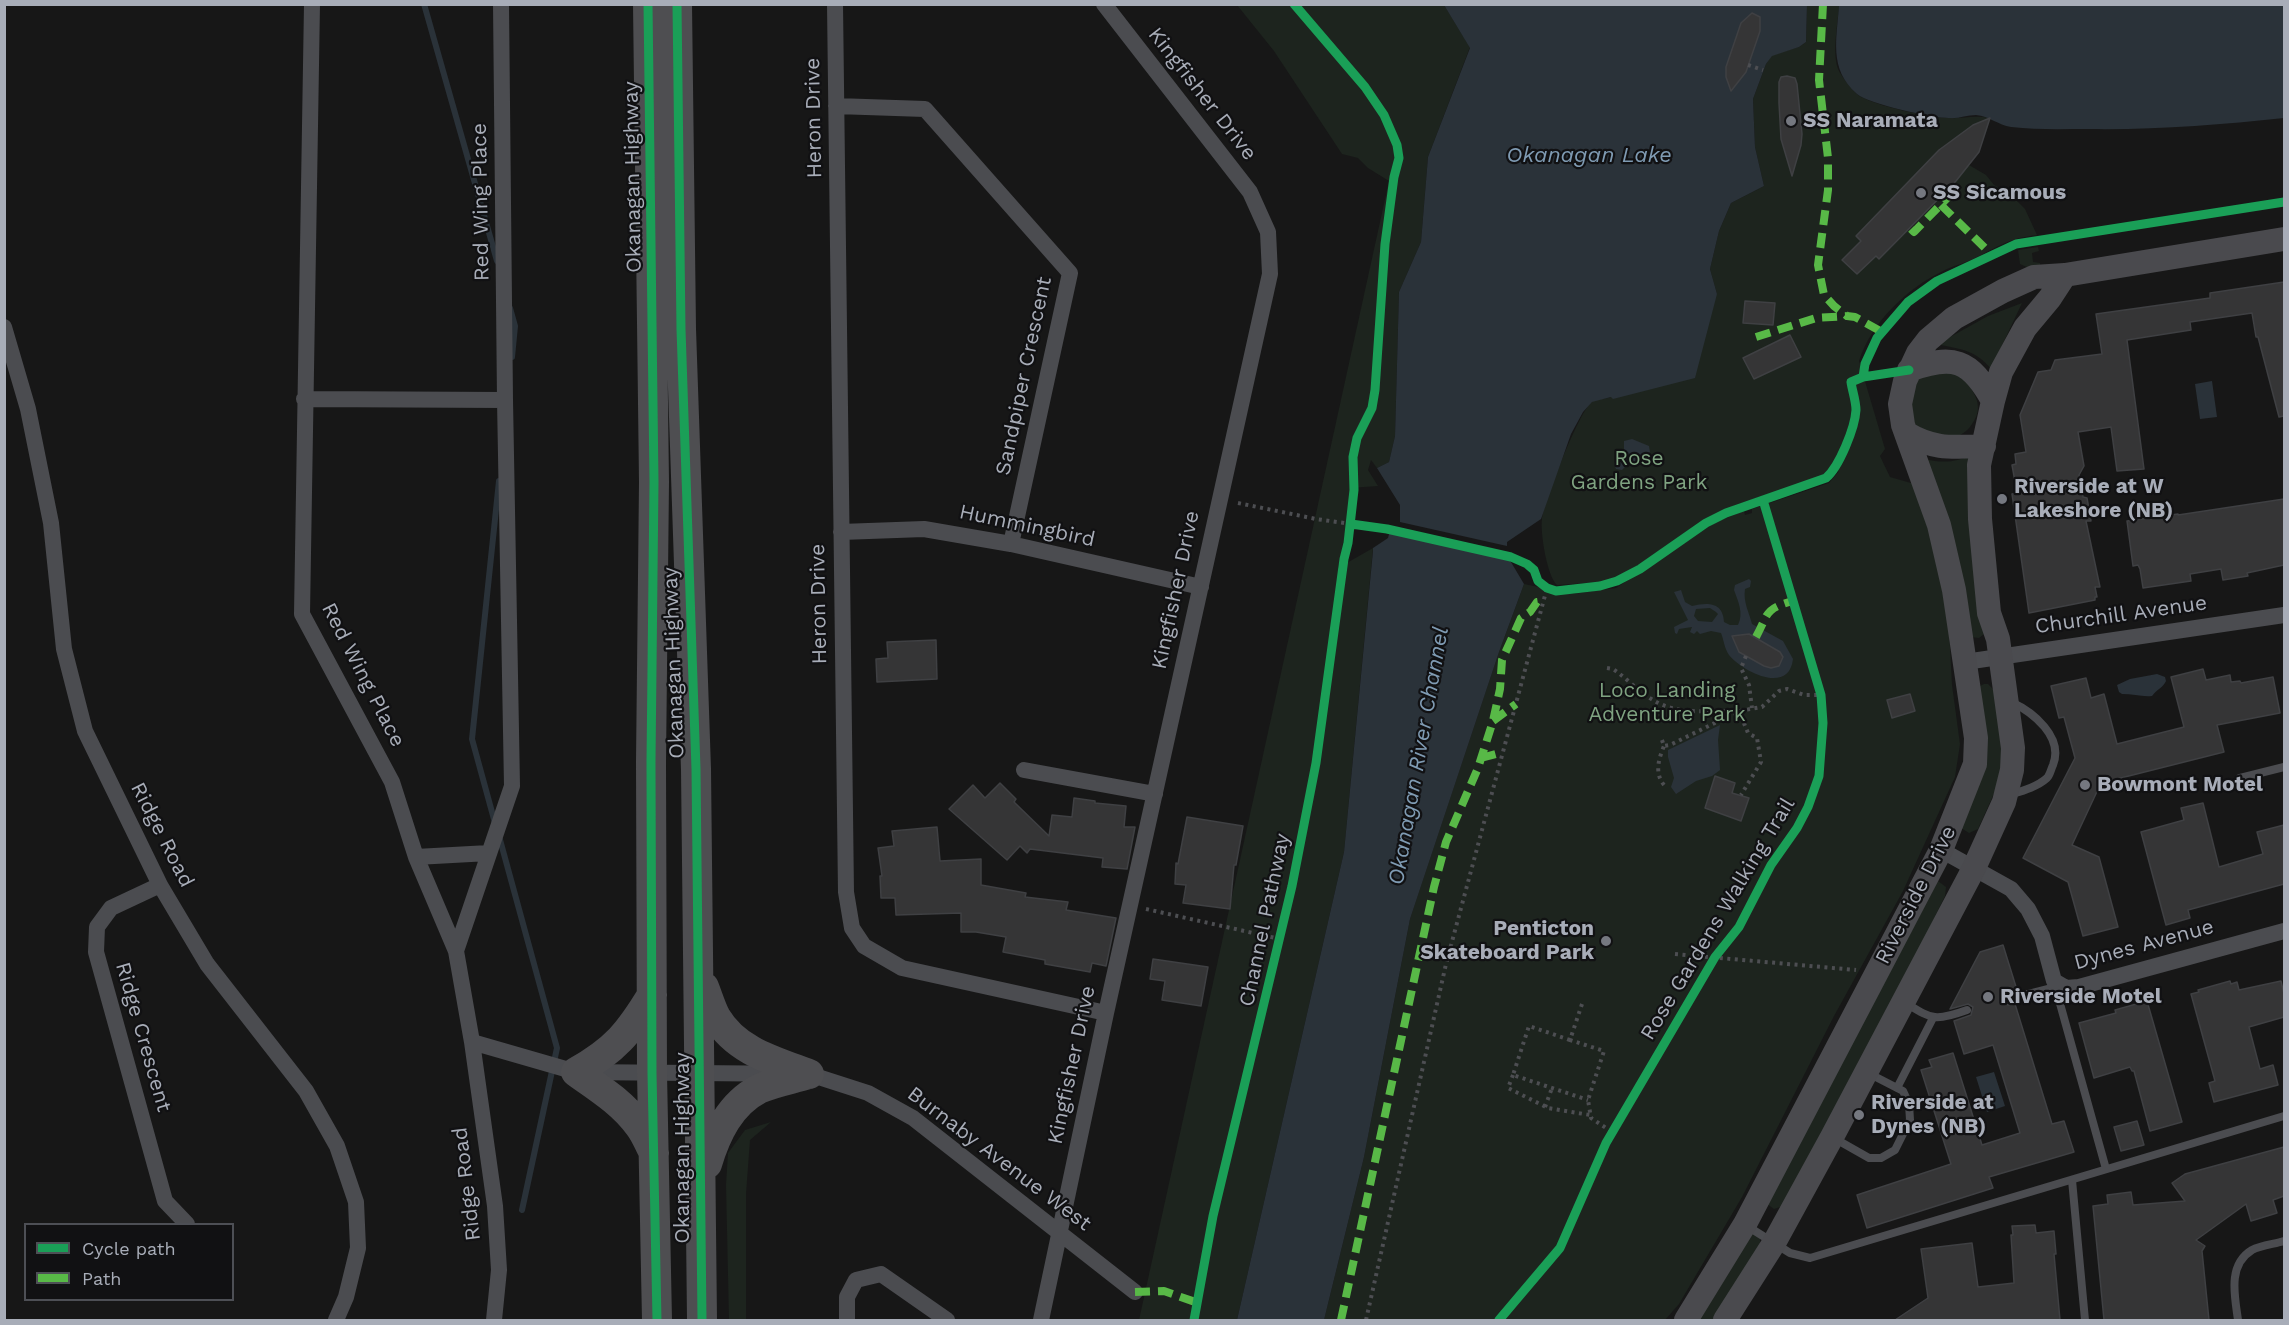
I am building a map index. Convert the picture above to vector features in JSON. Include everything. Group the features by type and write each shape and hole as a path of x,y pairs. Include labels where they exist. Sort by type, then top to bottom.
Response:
{"highway":[{"name":"Okanagan Highway","path":"648,4 654,470 651,762 652,1073 657,1320"},
{"name":"Okanagan Highway","path":"677,4 681,329 696,769 702,1320"},
{"path":"699,975 716,1017 734,1040 761,1056 809,1074"},
{"path":"652,995 622,1039 602,1057 576,1072 624,1108 640,1128 654,1153"},
{"path":"701,1184 715,1139 733,1108 759,1089 809,1074"}],"street":[{"name":"Red Wing Place","path":"312,4 302,614 392,782 416,857 456,951"},
{"name":"Red Wing Place","path":"456,951 512,786 501,4"},
{"name":"Heron Drive","path":"835,4 846,892 852,928 864,946 902,968 1106,1013"},
{"name":"Kingfisher Drive","path":"1041,1320 1106,1013 1270,274 1268,232 1250,192 1104,4"},
{"name":"Sandpiper Crescent","path":"836,106 925,109 1070,273 1011,544"},
{"path":"2065,275 2050,298 2025,328 2001,372 1992,400 1984,447 1936,447 1906,433 1900,404 1902,391 1909,370 1928,340 1954,318 2003,291 2034,277 2065,275 2253,246 2284,239"},
{"name":"Ridge Road","path":"4,327 28,409 48,512 64,649 85,731 160,885 207,964 306,1090 337,1146 356,1202 358,1248 346,1297 336,1320"},
{"path":"1909,370 1937,361 1960,364 1977,375 1992,400"},
{"path":"304,399 505,400"},
{"name":"Riverside Drive","path":"1686,1320 1744,1224 1941,850 1976,764 1976,738 1948,561 1929,495 1906,433"},
{"name":"Riverside Drive","path":"1725,1320 1774,1243 1867,1072 1974,868 2006,796 2012,770 2013,748 1998,639 1989,613 1982,548 1979,465 1984,447"},
{"name":"Hummingbird","path":"841,532 924,529 1011,544 1201,587"},
{"name":"Churchill Avenue","path":"1965,662 2284,615"},
{"path":"1024,770 1155,794"},
{"name":"Dynes Avenue","path":"1941,850 2011,889 2028,909 2042,936 2055,984 2066,988 2079,987 2284,931"},
{"path":"416,857 489,853"},
{"name":"Ridge Crescent","path":"160,885 111,908 97,927 96,952 165,1201 186,1223"},
{"path":"456,951 472,1042"},
{"name":"Ridge Road","path":"472,1042 495,1206 499,1270 494,1320"},
{"name":"Burnaby Avenue West","path":"472,1042 576,1072 809,1074 868,1093 913,1118 1135,1292"},
{"path":"847,1320 847,1297 856,1280 881,1274 946,1320"}],"lane":[{"path":"2006,796 2029,789 2049,777 2056,759 2054,742 2039,720 2025,708 2007,701"},
{"path":"2240,777 2284,767"},
{"path":"2009,999 2055,984 2106,1169"},
{"path":"1903,1002 1933,1018 1949,1017 1967,1010"},
{"path":"1897,1088 1933,1018"},
{"path":"1832,1137 1869,1158 1881,1158 1895,1150 1910,1120 1909,1104 1903,1091 1867,1072"},
{"path":"1744,1224 1791,1253 1810,1258 2284,1116"},
{"path":"2072,1180 2085,1320"},
{"path":"2238,1320 2234,1284 2237,1266 2252,1250 2284,1241"}],"path":[{"path":"1748,65 1763,70"},
{"path":"1758,502 1773,497"},
{"path":"1219,499 1353,528 1352,513"},
{"path":"1366,1320 1446,964 1551,589 1538,582"},
{"path":"1746,657 1741,665 1749,685 1752,708"},
{"path":"1607,668 1619,673 1647,696 1670,709 1697,712 1739,711 1762,707 1779,691 1787,689 1804,695 1821,695"},
{"path":"1664,746 1739,711"},
{"path":"1739,711 1748,733 1757,738 1761,762 1741,795"},
{"path":"1662,740 1664,746 1658,769 1659,779 1664,785"},
{"path":"1130,906 1280,939"},
{"path":"1675,954 1877,972"},
{"path":"1570,1040 1582,1004"},
{"path":"1591,1115 1545,1107 1508,1088 1529,1026 1604,1051 1588,1100 1591,1115 1591,1118 1612,1132"},
{"path":"1513,1075 1588,1100"},
{"path":"1545,1107 1552,1088"}],"green space":[{"path":"1237,5 1444,5 1470,47 1428,157 1421,242 1399,292 1395,436 1389,462 1377,468 1371,460 1368,470 1378,486 1350,488 1350,509 1338,568 1373,548 1344,852 1237,1320 1139,1320 1389,181 1368,168 1358,158 1342,154 1274,51"},
{"path":"1807,5 1839,5 1835,46 1836,62 1842,75 1858,95 1888,107 1928,116 1989,118 1982,143 1969,165 1986,175 1994,185 2009,193 2025,209 2037,235 2004,244 1946,269 1916,287 1881,320 1859,361 1885,449 1880,456 1890,477 1918,485 1948,609 1952,685 1960,744 1955,777 1903,891 1834,1016 1742,1197 1679,1304 1665,1320 1324,1320 1364,1157 1410,919 1524,584 1572,594 1616,588 1716,522 1744,511 1745,515 1752,513 1752,509 1829,483 1839,471 1738,504 1704,519 1640,564 1615,578 1603,582 1557,585 1550,573 1543,543 1544,509 1563,456 1587,407 1593,401 1611,397 1717,294 1710,269 1719,231 1731,203 1764,186 1755,147 1753,99 1766,64 1772,55 1799,47 1806,42"},
{"path":"2038,247 2039,251 2032,253 2033,262 2040,263 2040,266 2029,268 2020,264 2018,250"},
{"path":"2022,303 1991,369 1974,355 1941,345 1943,341 1988,316"},
{"path":"1959,372 1976,397 1978,410 1969,428 1962,434 1954,438 1940,439 1913,422 1910,410 1912,394 1917,381 1927,373"},
{"path":"1973,454 1984,634 1979,638 1971,637 1924,459 1949,461"},
{"path":"1988,684 1995,691 2003,747 2001,778 1978,829 1969,833 1961,828 1980,686"},
{"path":"1938,881 1946,887 1945,896 1915,958 1783,1206 1774,1209 1767,1204"},
{"path":"771,1122 750,1140 746,1194 746,1320 729,1320 726,1185 728,1153 745,1130"},
{"path":"1751,1232 1760,1236 1760,1246 1716,1320 1692,1320"}],"water":[{"name":"Okanagan Lake","path":"1444,5 1807,5 1806,42 1799,47 1772,56 1766,64 1753,99 1755,147 1764,186 1731,203 1719,231 1710,269 1717,294 1695,378 1613,399 1611,397 1592,402 1583,412 1571,434 1541,519 1507,542 1507,546 1400,522 1400,505 1377,468 1389,462 1395,436 1399,292 1421,242 1428,157 1470,48"},
{"path":"1839,5 2284,5 2284,118 2162,128 2040,129 2011,127 1976,115 1949,118 1901,110 1857,94 1842,74 1836,52"},
{"path":"2212,381 2217,417 2200,419 2195,384"},
{"path":"1632,439 1649,446 1650,452 1622,470 1616,469 1614,463 1624,453 1624,441"},
{"name":"Okanagan River Channel","path":"1391,526 1505,552 1524,584 1410,919 1364,1157 1324,1320 1237,1320 1344,852 1373,548 1388,538"},
{"path":"1749,579 1751,581 1750,587 1745,589 1745,594 1752,624 1783,641 1793,659 1790,670 1783,676 1765,677 1744,668 1729,655 1721,633 1711,631 1700,634 1697,631 1694,634 1690,632 1692,627 1679,629 1677,634 1675,633 1674,627 1688,620 1674,592 1681,590 1685,602 1692,606 1714,605 1721,610 1724,622 1738,625 1740,612 1734,590 1735,585","holes":["1710,608 1718,614 1712,622 1698,621 1694,616 1696,609"]},
{"path":"2157,674 2165,677 2166,681 2152,696 2119,692 2117,685 2130,679"},
{"path":"1720,725 1718,740 1720,770 1712,776 1696,781 1676,794 1671,787 1674,778 1668,750"},
{"path":"1994,1072 2005,1106 1987,1112 1976,1077"}],"building":[{"path":"1752,13 1760,17 1760,31 1746,72 1731,91 1726,77 1726,67 1741,23"},
{"name":"SS Naramata","path":"1781,77 1795,78 1797,84 1802,134 1792,176 1781,139 1779,103 1779,82"},
{"name":"SS Sicamous","path":"1990,118 1979,152 1956,181 1879,259 1876,256 1857,274 1842,260 1861,241 1856,236 1939,150 1973,125"},
{"path":"2284,282 2284,416 2279,417 2258,337 2256,337 2252,313 2190,322 2191,330 2127,340 2144,469 2117,471 2111,427 2078,432 2084,466 2079,475 2083,497 2087,498 2091,521 2086,521 2100,587 2095,587 2097,597 2095,600 2029,613 2012,494 2017,493 2012,465 2016,464 2015,454 2026,452 2020,415 2038,372 2051,370 2055,360 2102,354 2096,314 2210,298 2210,293"},
{"path":"1745,301 1775,303 1773,325 1743,323"},
{"path":"1790,335 1801,357 1754,379 1743,358"},
{"path":"2284,499 2284,565 2247,573 2248,576 2223,580 2221,569 2190,574 2191,581 2143,588 2140,569 2138,565 2133,566 2127,521"},
{"path":"1749,634 1780,652 1783,657 1779,666 1771,668 1764,666 1739,652 1732,636"},
{"path":"936,640 937,679 877,682 876,659 888,658 887,642"},
{"path":"2203,669 2206,680 2230,675 2231,682 2240,681 2241,683 2273,677 2280,713 2217,725 2224,752 2101,783 2072,845 2099,857 2118,927 2083,936 2068,882 2023,858 2075,758 2064,717 2059,718 2051,686 2086,678 2091,698 2104,694 2117,744 2184,727 2171,677"},
{"path":"1910,694 1915,711 1892,718 1887,700"},
{"path":"1715,776 1735,783 1732,793 1749,798 1741,821 1705,808"},
{"path":"1000,783 1016,799 1014,802 1049,836 1052,815 1072,817 1074,798 1126,806 1124,827 1135,827 1127,869 1102,867 1103,858 1030,849 1027,853 1020,846 1007,860 949,809 973,785 985,798"},
{"path":"2203,803 2219,867 2263,854 2257,832 2284,825 2284,884 2188,910 2190,918 2166,925 2141,832 2184,820 2181,808"},
{"path":"1187,817 1243,826 1236,865 1234,865 1230,909 1183,903 1186,885 1175,884 1176,863 1178,864"},
{"path":"937,827 940,861 981,859 981,885 1026,893 1025,897 1068,902 1066,910 1116,918 1106,966 1092,963 1090,972 1045,964 1045,960 1003,952 1006,937 961,932 961,913 896,915 895,898 881,898 880,876 882,876 878,848 894,846 892,831"},
{"path":"2003,945 2017,990 2005,994 2003,1001 2008,1005 2015,1004 2052,1124 2064,1121 2074,1152 1989,1177 1993,1188 1867,1228 1857,1195 1951,1164 1921,1070 1932,1067 1929,1060 1953,1053 1982,1145 2020,1133 1993,1045 1964,1054 1954,1021 1971,1015 1973,1007 1968,1004 1950,1009 1980,952"},
{"path":"1153,959 1208,967 1201,1006 1162,1000 1165,981 1150,979"},
{"path":"2230,981 2231,984 2237,982 2239,990 2281,981 2284,994 2284,1017 2249,1027 2260,1069 2273,1065 2278,1085 2214,1102 2209,1083 2215,1081 2191,994"},
{"path":"2147,1001 2182,1122 2150,1131 2134,1071 2130,1067 2094,1078 2079,1023 2116,1013 2115,1010"},
{"path":"2137,1121 2144,1145 2121,1151 2114,1127"},
{"path":"2284,1147 2284,1196 2273,1200 2277,1213 2251,1221 2246,1204 2196,1240 2205,1246 2202,1251 2209,1320 2104,1320 2093,1206 2108,1204 2107,1195 2131,1192 2133,1205 2185,1201 2172,1183 2185,1174"},
{"path":"2035,1225 2036,1233 2054,1231 2060,1320 1895,1320 1928,1298 1921,1249 1972,1243 1978,1287 2014,1283 2012,1226"}],"waterway":[{"path":"424,4 497,261"},
{"path":"510,308 515,326 512,357"},
{"path":"495,823 472,739 499,481"},
{"path":"499,836 557,1048 522,1210"}],"marked path":[{"path":"1823,4 1819,80 1828,158 1828,190 1818,265 1824,295 1834,306 1847,316 1855,317 1882,332"},
{"path":"1911,229 1914,232 1955,190 1952,186"},
{"path":"1941,205 1992,255"},
{"path":"1756,337 1816,318 1847,316"},
{"path":"1341,1320 1434,887 1446,842 1478,768 1493,721 1500,689 1502,660 1521,618 1530,612 1537,602 1544,601"},
{"path":"1756,637 1772,610 1793,601"},
{"path":"1493,721 1516,704"},
{"path":"1481,758 1503,752"},
{"path":"1135,1292 1164,1291 1198,1303"}],"cycle path":[{"path":"648,4 654,482 651,762 652,1073 657,1320"},
{"path":"677,4 681,329 696,769 702,1320"},
{"name":"Channel Pathway","path":"1194,1320 1213,1216 1292,886 1316,763 1348,543 1354,490 1353,457 1357,438 1372,408 1375,390 1385,244 1394,177 1399,158 1397,145 1384,115 1365,87 1294,4"},
{"path":"1863,377 1865,364 1877,338 1908,302 1937,281 2016,244 2284,202"},
{"path":"1351,524 1387,529 1511,557 1527,564 1534,570 1538,581 1556,591 1600,586 1617,581 1640,569 1706,523 1726,513 1826,478 1846,447 1853,427 1856,410 1851,382 1863,377 1909,370"},
{"name":"Rose Gardens Walking Trail","path":"1499,1320 1560,1248 1606,1143 1715,957 1739,927 1771,865 1797,828 1808,807 1819,776 1823,723 1821,695 1763,500"}],"place":[{"name":"SS Naramata","path":"1791,121"},
{"name":"SS Sicamous","path":"1921,193"},
{"name":"Riverside at W Lakeshore (NB)","path":"2002,499"},
{"name":"Bowmont Motel","path":"2085,785"},
{"name":"Penticton Skateboard Park","path":"1606,941"},
{"name":"Riverside Motel","path":"1988,997"},
{"name":"Riverside at Dynes (NB)","path":"1859,1115"}],"park label":[{"name":"Rose Gardens Park","path":"1639,471"},
{"name":"Loco Landing Adventure Park","path":"1667,703"}]}
